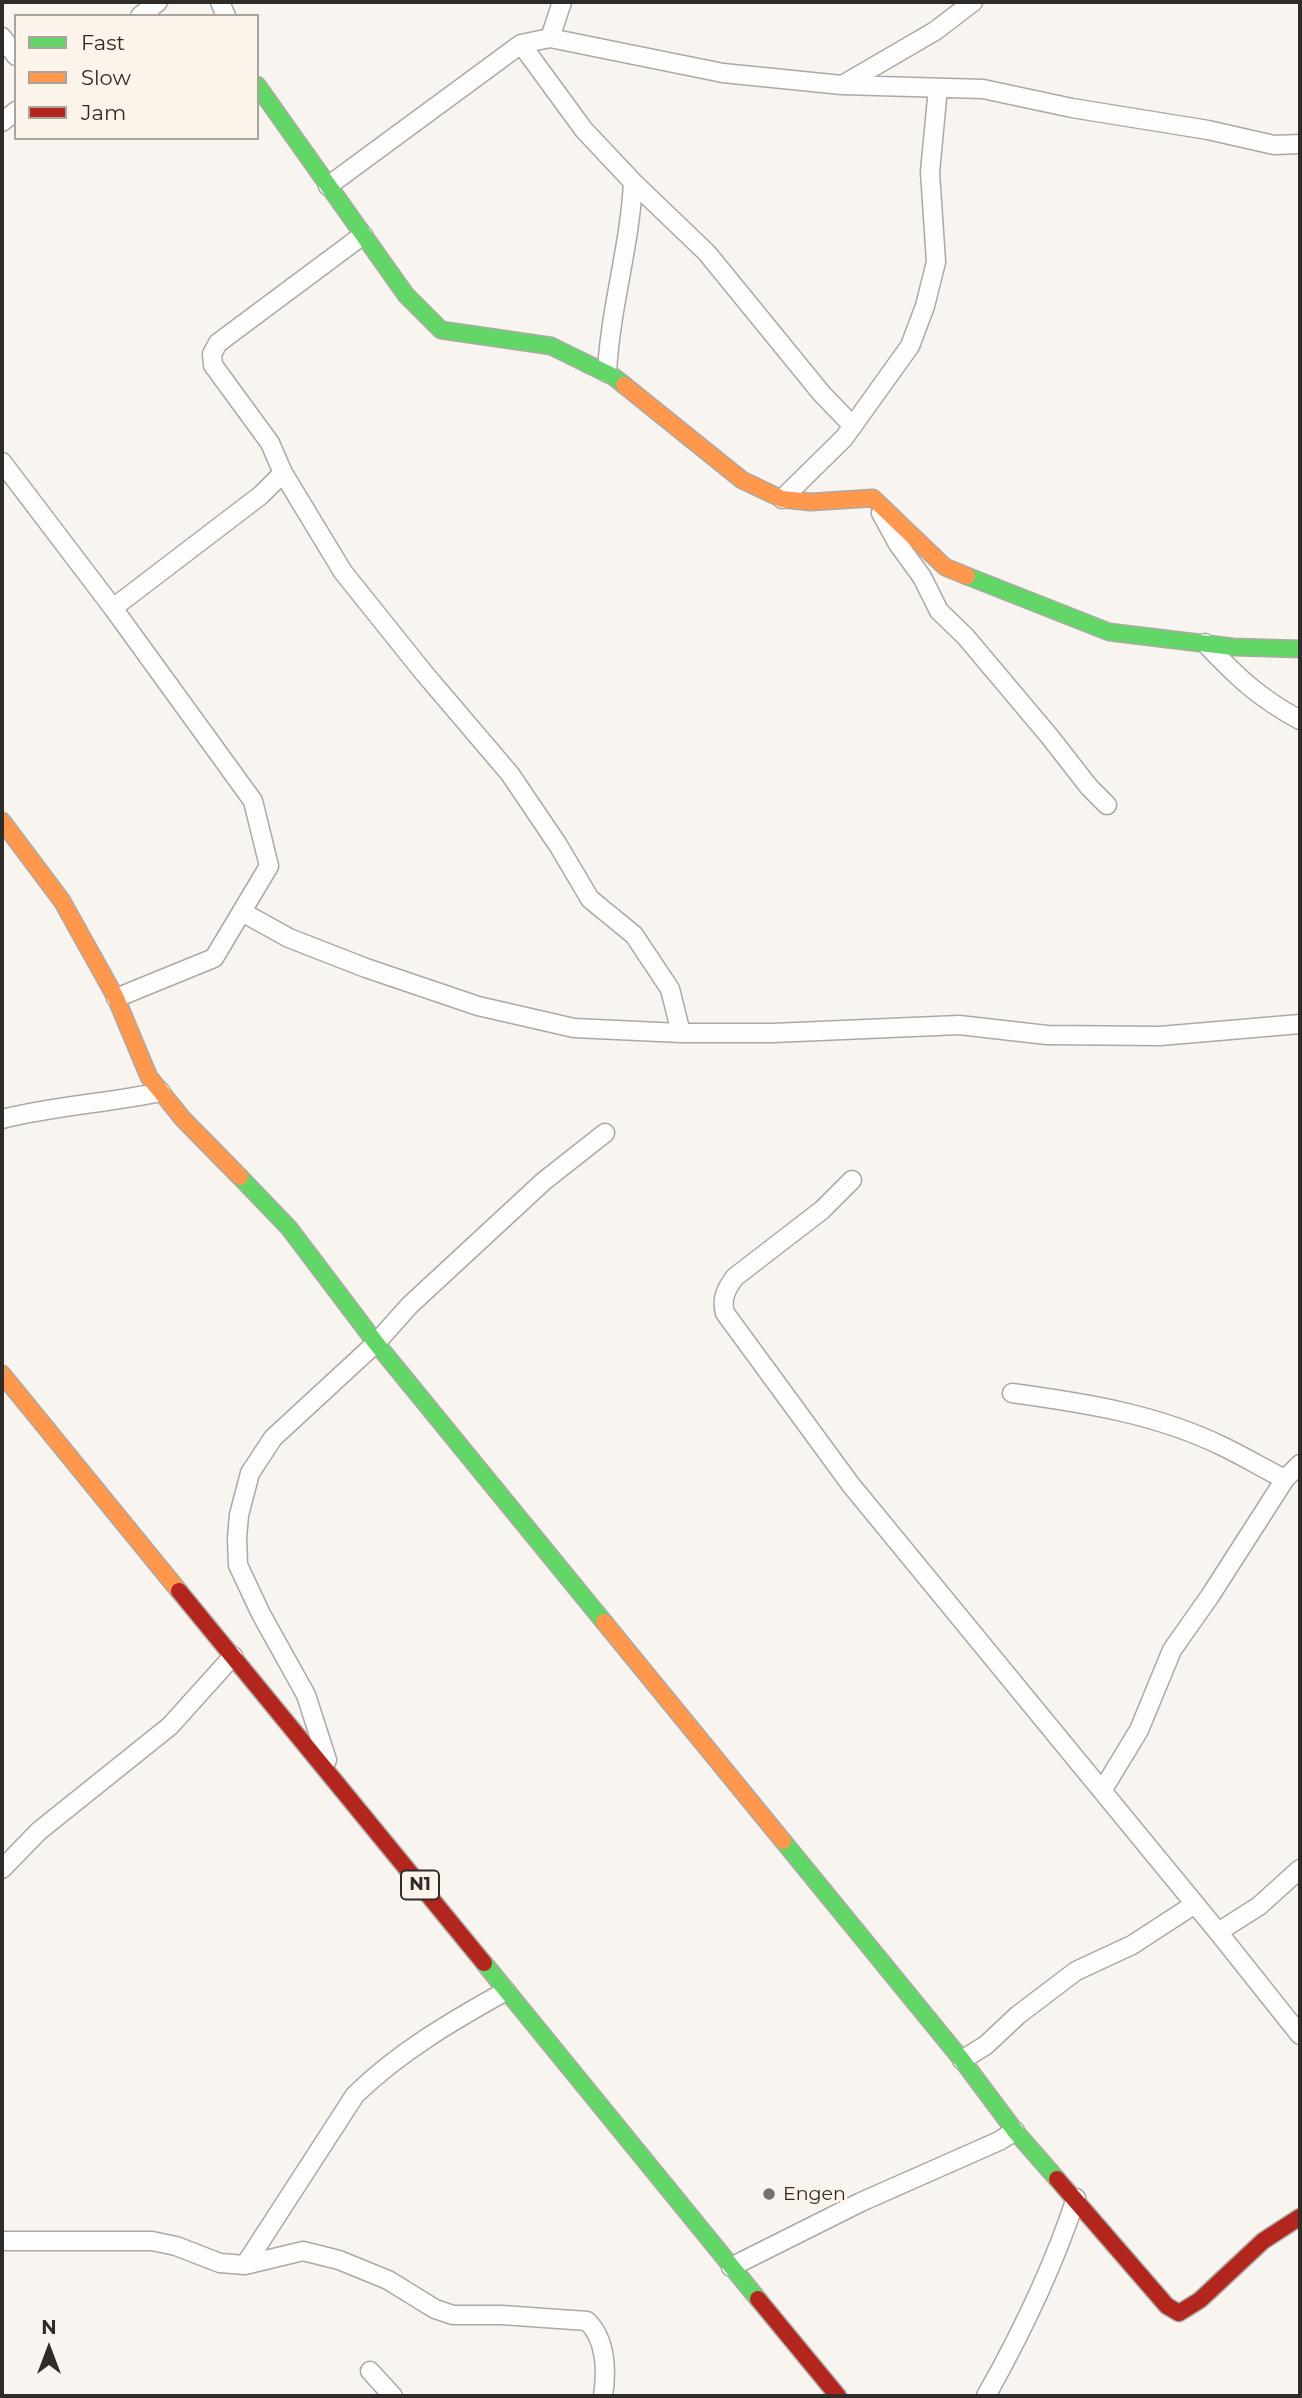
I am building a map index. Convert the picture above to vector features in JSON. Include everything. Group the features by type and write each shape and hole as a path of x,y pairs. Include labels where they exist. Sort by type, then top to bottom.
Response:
{"main road":[{"path":"259,88 406,295 441,330 551,346 614,377 742,480 782,499 811,502 873,498 945,567 1109,632 1205,643 1300,649"},
{"path":"2,821 62,901 116,998 149,1077 183,1119 289,1227 376,1343 961,2060 1015,2131 1076,2198 1167,2306 1179,2313 1192,2308 1251,2251 1286,2224 1300,2217"},
{"name":"N1","path":"2,1374 838,2396"}],"street":[{"path":"143,14 159,2"},
{"path":"550,38 562,2"},
{"path":"842,85 935,31 973,2"},
{"path":"2,37 14,53"},
{"path":"328,187 521,44 550,38 723,73 842,85 983,89 1072,108 1208,130 1274,145 1300,144"},
{"path":"521,44 584,130 633,182 707,253 822,394 853,426"},
{"path":"782,499 844,438 910,346 928,295 936,262 930,172 938,88"},
{"path":"607,373 608,336 629,225 633,182"},
{"path":"363,234 218,342 212,354 212,365 270,443 283,473 343,572 510,774 558,845 590,899 635,935 670,989 681,1033"},
{"path":"2,462 113,608 253,801 269,866 214,958 116,998"},
{"path":"113,608 261,495 283,473"},
{"path":"873,498 898,544 922,577 939,611 965,636 1051,737 1089,787 1107,805"},
{"path":"1205,643 1240,681 1300,720"},
{"path":"242,912 289,939 366,968 478,1006 575,1028 681,1033 960,1026 1048,1035 1160,1037 1300,1024"},
{"path":"2,1119 60,1107 116,1102 161,1092"},
{"path":"334,1780 306,1695 261,1614 238,1565 237,1538 250,1473 273,1438 376,1343 410,1305 534,1190 605,1133"},
{"path":"852,1180 822,1210 735,1277 727,1287 723,1303 725,1314 850,1485 1219,1932 1300,2035"},
{"path":"1012,1393 1121,1410 1157,1420 1223,1446 1285,1479"},
{"path":"1102,1791 1139,1730 1172,1650 1285,1479 1300,1464"},
{"path":"4,1865 39,1831 170,1726 233,1656"},
{"path":"1219,1932 1259,1906 1300,1869"},
{"path":"961,2060 986,2045 1018,2015 1076,1971 1132,1945 1195,1904"},
{"path":"245,2265 355,2095 402,2055 448,2024 506,1991"},
{"path":"731,2267 861,2202 999,2141 1015,2131"},
{"path":"986,2396 1032,2311 1059,2249 1076,2198"},
{"path":"2,2241 152,2241 176,2246 220,2263 245,2265 303,2251 339,2260 388,2280 435,2309 453,2315 587,2321 595,2329 603,2355 606,2376 603,2396"},
{"path":"370,2371 393,2396"}],"traffic: fast":[{"path":"259,88 406,295 441,330 551,346 614,377 624,385"},
{"path":"967,576 1109,632 1233,647 1300,649"},
{"path":"240,1177 289,1228 376,1343 604,1622"},
{"path":"783,1841 962,2060 1015,2131 1057,2179"},
{"path":"484,1963 758,2299"}],"traffic: slow":[{"path":"624,385 742,480 782,499 811,502 873,498 945,567 967,576"},
{"path":"2,821 62,901 116,998 149,1077 183,1119 240,1177"},
{"path":"2,1374 179,1591"},
{"path":"604,1622 783,1841"}],"traffic: jam":[{"path":"179,1591 484,1963"},
{"path":"1057,2179 1167,2306 1179,2313 1200,2300 1263,2241 1300,2217"},
{"path":"758,2299 838,2396"}],"place":[{"name":"Engen","path":"769,2194"}]}
